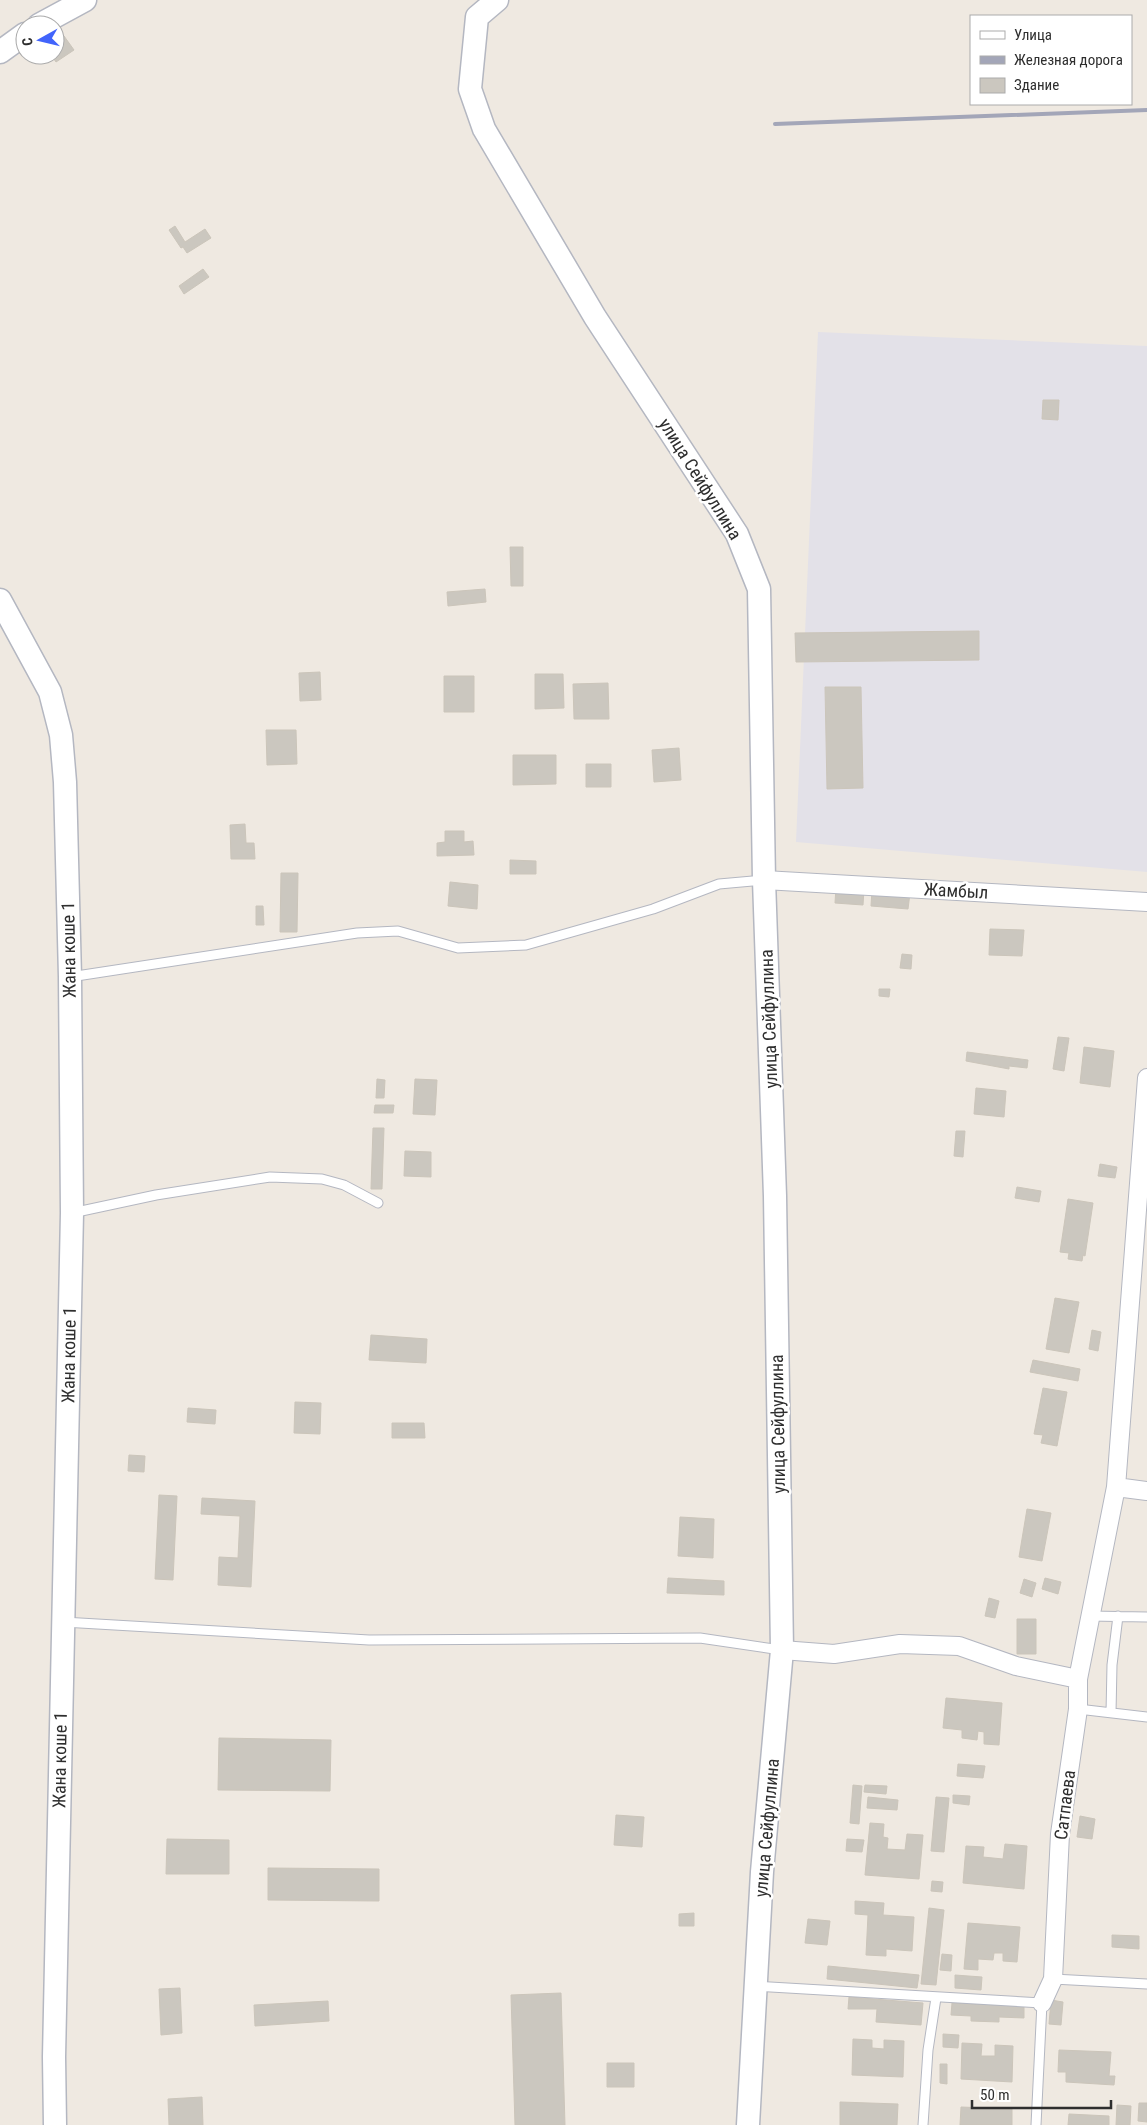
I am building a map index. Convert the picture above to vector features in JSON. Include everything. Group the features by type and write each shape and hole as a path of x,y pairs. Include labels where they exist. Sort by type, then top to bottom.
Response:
{"street":[{"path":"57,15 85,0"},
{"name":"улица Сейфуллина","path":"497,0 477,17 471,58 470,89 484,129 595,316 736,534 759,589 764,880 775,1196 782,1650 755,1986 748,2125"},
{"path":"0,52 15,41"},
{"name":"Жана коше 1","path":"0,600 50,692 62,735 70,977 72,1213 54,2057 55,2125"},
{"name":"Жамбыл","path":"764,880 1147,902"},
{"name":"Сатпаева","path":"1042,2003 1053,1979 1060,1834 1078,1709 1078,1679 1116,1487 1147,1078"},
{"path":"1116,1487 1147,1491"},
{"path":"782,1650 834,1654 900,1644 959,1646 1016,1666 1078,1679"}],"lane":[{"path":"70,977 357,933 398,931 458,948 526,945 653,910 719,884 764,880"},
{"path":"72,1213 156,1195 270,1177 322,1179 344,1185 378,1203"},
{"path":"1090,1616 1147,1617"},
{"path":"1111,1713 1112,1665 1118,1616"},
{"path":"63,1622 369,1640 700,1638 782,1650"},
{"path":"1078,1709 1147,1717"},
{"path":"1053,1979 1147,1984"},
{"path":"755,1986 1042,2003"},
{"path":"923,2125 928,2050 936,1998"},
{"name":"Сатпаева","path":"1036,2125 1042,2003"}],"shaded area":[{"path":"818,332 1147,346 1147,872 796,842"}],"building":[{"path":"65,37 74,50 65,56"},
{"path":"175,226 185,242 205,229 211,238 187,253 183,247 181,248 169,230"},
{"path":"203,269 209,277 184,294 179,286"},
{"path":"1043,400 1059,400 1058,420 1042,419"},
{"path":"510,547 523,547 523,586 511,586"},
{"path":"485,589 486,602 448,606 447,592"},
{"path":"979,631 979,660 796,662 795,633"},
{"path":"320,672 321,700 300,701 299,673"},
{"path":"535,674 563,674 564,708 535,709"},
{"path":"444,676 474,676 474,712 444,712"},
{"path":"608,683 609,719 574,719 573,684"},
{"path":"825,687 861,687 863,788 827,789"},
{"path":"266,730 296,730 297,764 267,765"},
{"path":"679,748 681,780 654,782 652,750"},
{"path":"513,755 556,755 556,784 513,785"},
{"path":"586,764 611,764 611,787 586,787"},
{"path":"245,824 246,843 254,843 255,859 231,859 230,825"},
{"path":"445,831 464,831 464,842 473,841 474,855 437,856 437,843 445,842"},
{"path":"510,860 536,861 536,874 510,874"},
{"path":"281,873 298,873 297,932 280,932"},
{"path":"450,882 478,885 477,909 448,906"},
{"path":"836,887 864,889 863,905 835,903"},
{"path":"872,890 910,893 908,909 871,906"},
{"path":"256,906 263,906 264,925 256,925"},
{"path":"990,929 1024,930 1022,956 989,955"},
{"path":"902,954 912,955 911,969 900,968"},
{"path":"879,989 890,989 889,997 879,996"},
{"path":"1058,1037 1069,1038 1064,1071 1053,1069"},
{"path":"1084,1047 1114,1051 1110,1087 1080,1083"},
{"path":"967,1052 1028,1060 1027,1068 1009,1066 1009,1069 966,1061"},
{"path":"377,1079 385,1080 384,1098 376,1098"},
{"path":"415,1079 437,1080 435,1115 413,1114"},
{"path":"976,1088 1006,1091 1004,1117 974,1114"},
{"path":"375,1105 394,1105 393,1113 374,1113"},
{"path":"373,1128 384,1128 382,1189 371,1189"},
{"path":"956,1131 965,1131 963,1157 954,1156"},
{"path":"405,1151 431,1152 431,1177 404,1176"},
{"path":"1100,1164 1117,1167 1115,1178 1098,1176"},
{"path":"1017,1187 1041,1191 1039,1202 1015,1198"},
{"path":"1068,1199 1093,1203 1085,1256 1083,1255 1082,1261 1068,1259 1069,1253 1060,1252"},
{"path":"1055,1298 1079,1302 1069,1353 1046,1349"},
{"path":"1092,1330 1101,1332 1098,1351 1089,1349"},
{"path":"371,1335 427,1339 426,1363 369,1360"},
{"path":"1033,1360 1080,1369 1078,1381 1030,1372"},
{"path":"1043,1388 1067,1392 1057,1446 1041,1443 1043,1435 1034,1434"},
{"path":"295,1402 321,1403 320,1434 294,1433"},
{"path":"188,1408 216,1410 215,1424 187,1422"},
{"path":"392,1423 424,1423 425,1438 392,1438"},
{"path":"129,1455 145,1456 144,1472 128,1471"},
{"path":"159,1495 177,1496 173,1580 155,1579"},
{"path":"202,1498 255,1501 251,1587 218,1585 219,1557 238,1558 240,1516 201,1514"},
{"path":"1027,1509 1051,1513 1042,1561 1019,1557"},
{"path":"680,1517 714,1519 713,1558 678,1556"},
{"path":"668,1578 724,1581 724,1595 667,1593"},
{"path":"1045,1578 1061,1582 1058,1594 1042,1589"},
{"path":"1024,1579 1036,1583 1032,1597 1020,1593"},
{"path":"989,1598 999,1601 995,1618 985,1616"},
{"path":"1017,1619 1036,1619 1036,1654 1017,1654"},
{"path":"946,1698 1002,1703 999,1745 984,1744 984,1732 978,1731 977,1740 962,1738 962,1730 943,1728"},
{"path":"219,1738 331,1740 330,1791 218,1790"},
{"path":"958,1764 985,1766 983,1778 957,1776"},
{"path":"853,1785 862,1786 859,1824 850,1823"},
{"path":"865,1785 887,1786 886,1794 864,1792"},
{"path":"953,1795 970,1796 969,1805 953,1803"},
{"path":"868,1797 898,1800 897,1810 867,1808"},
{"path":"936,1797 949,1798 944,1852 931,1851"},
{"path":"616,1815 644,1817 642,1847 614,1845"},
{"path":"1080,1816 1095,1819 1092,1839 1077,1837"},
{"path":"870,1823 884,1824 883,1837 888,1838 887,1849 905,1850 907,1834 923,1835 919,1879 865,1875"},
{"path":"167,1839 229,1840 229,1874 166,1874"},
{"path":"847,1839 864,1840 862,1852 846,1851"},
{"path":"1005,1844 1027,1846 1024,1889 963,1883 966,1846 984,1847 983,1857 1003,1859"},
{"path":"268,1868 379,1869 379,1901 268,1900"},
{"path":"932,1881 943,1882 942,1892 931,1891"},
{"path":"855,1901 884,1903 883,1915 914,1917 912,1951 886,1949 886,1956 866,1955 868,1915 855,1914"},
{"path":"929,1908 944,1910 936,1985 921,1984"},
{"path":"694,1913 694,1926 679,1926 679,1914"},
{"path":"808,1919 830,1921 827,1945 805,1943"},
{"path":"968,1923 1020,1927 1017,1962 1003,1961 1003,1953 994,1953 993,1960 978,1959 978,1970 964,1969"},
{"path":"1112,1935 1139,1936 1139,1949 1112,1947"},
{"path":"942,1954 952,1955 951,1971 940,1970"},
{"path":"828,1966 919,1975 917,1988 827,1979"},
{"path":"955,1975 982,1977 981,1990 955,1988"},
{"path":"180,1988 182,2033 161,2035 159,1989"},
{"path":"561,1993 565,2125 515,2125 511,1995"},
{"path":"849,1997 923,2003 921,2025 876,2022 877,2009 848,2009"},
{"path":"1051,2000 1063,2002 1061,2025 1049,2024"},
{"path":"328,2001 329,2021 255,2026 254,2005"},
{"path":"952,2003 1024,2006 1024,2018 999,2017 999,2022 971,2021 971,2016 951,2015"},
{"path":"943,2034 959,2035 958,2048 943,2047"},
{"path":"853,2039 872,2040 872,2048 884,2049 884,2040 904,2041 903,2077 852,2075"},
{"path":"962,2043 982,2044 981,2056 995,2056 995,2045 1013,2046 1012,2082 961,2079"},
{"path":"1059,2050 1111,2052 1109,2076 1115,2076 1114,2085 1066,2082 1066,2072 1058,2072"},
{"path":"607,2063 634,2063 634,2087 607,2087"},
{"path":"940,2064 947,2064 947,2084 940,2083"},
{"path":"202,2097 203,2125 169,2125 168,2099"},
{"path":"840,2102 898,2104 897,2125 840,2125"},
{"path":"1139,2103 1147,2103 1147,2122 1138,2121"},
{"path":"1117,2105 1131,2106 1130,2125 1116,2125"},
{"path":"961,2107 1012,2109 1012,2125 960,2125"},
{"path":"1069,2114 1109,2116 1109,2125 1068,2125"}],"railway":[{"path":"775,124 1147,110"}]}
